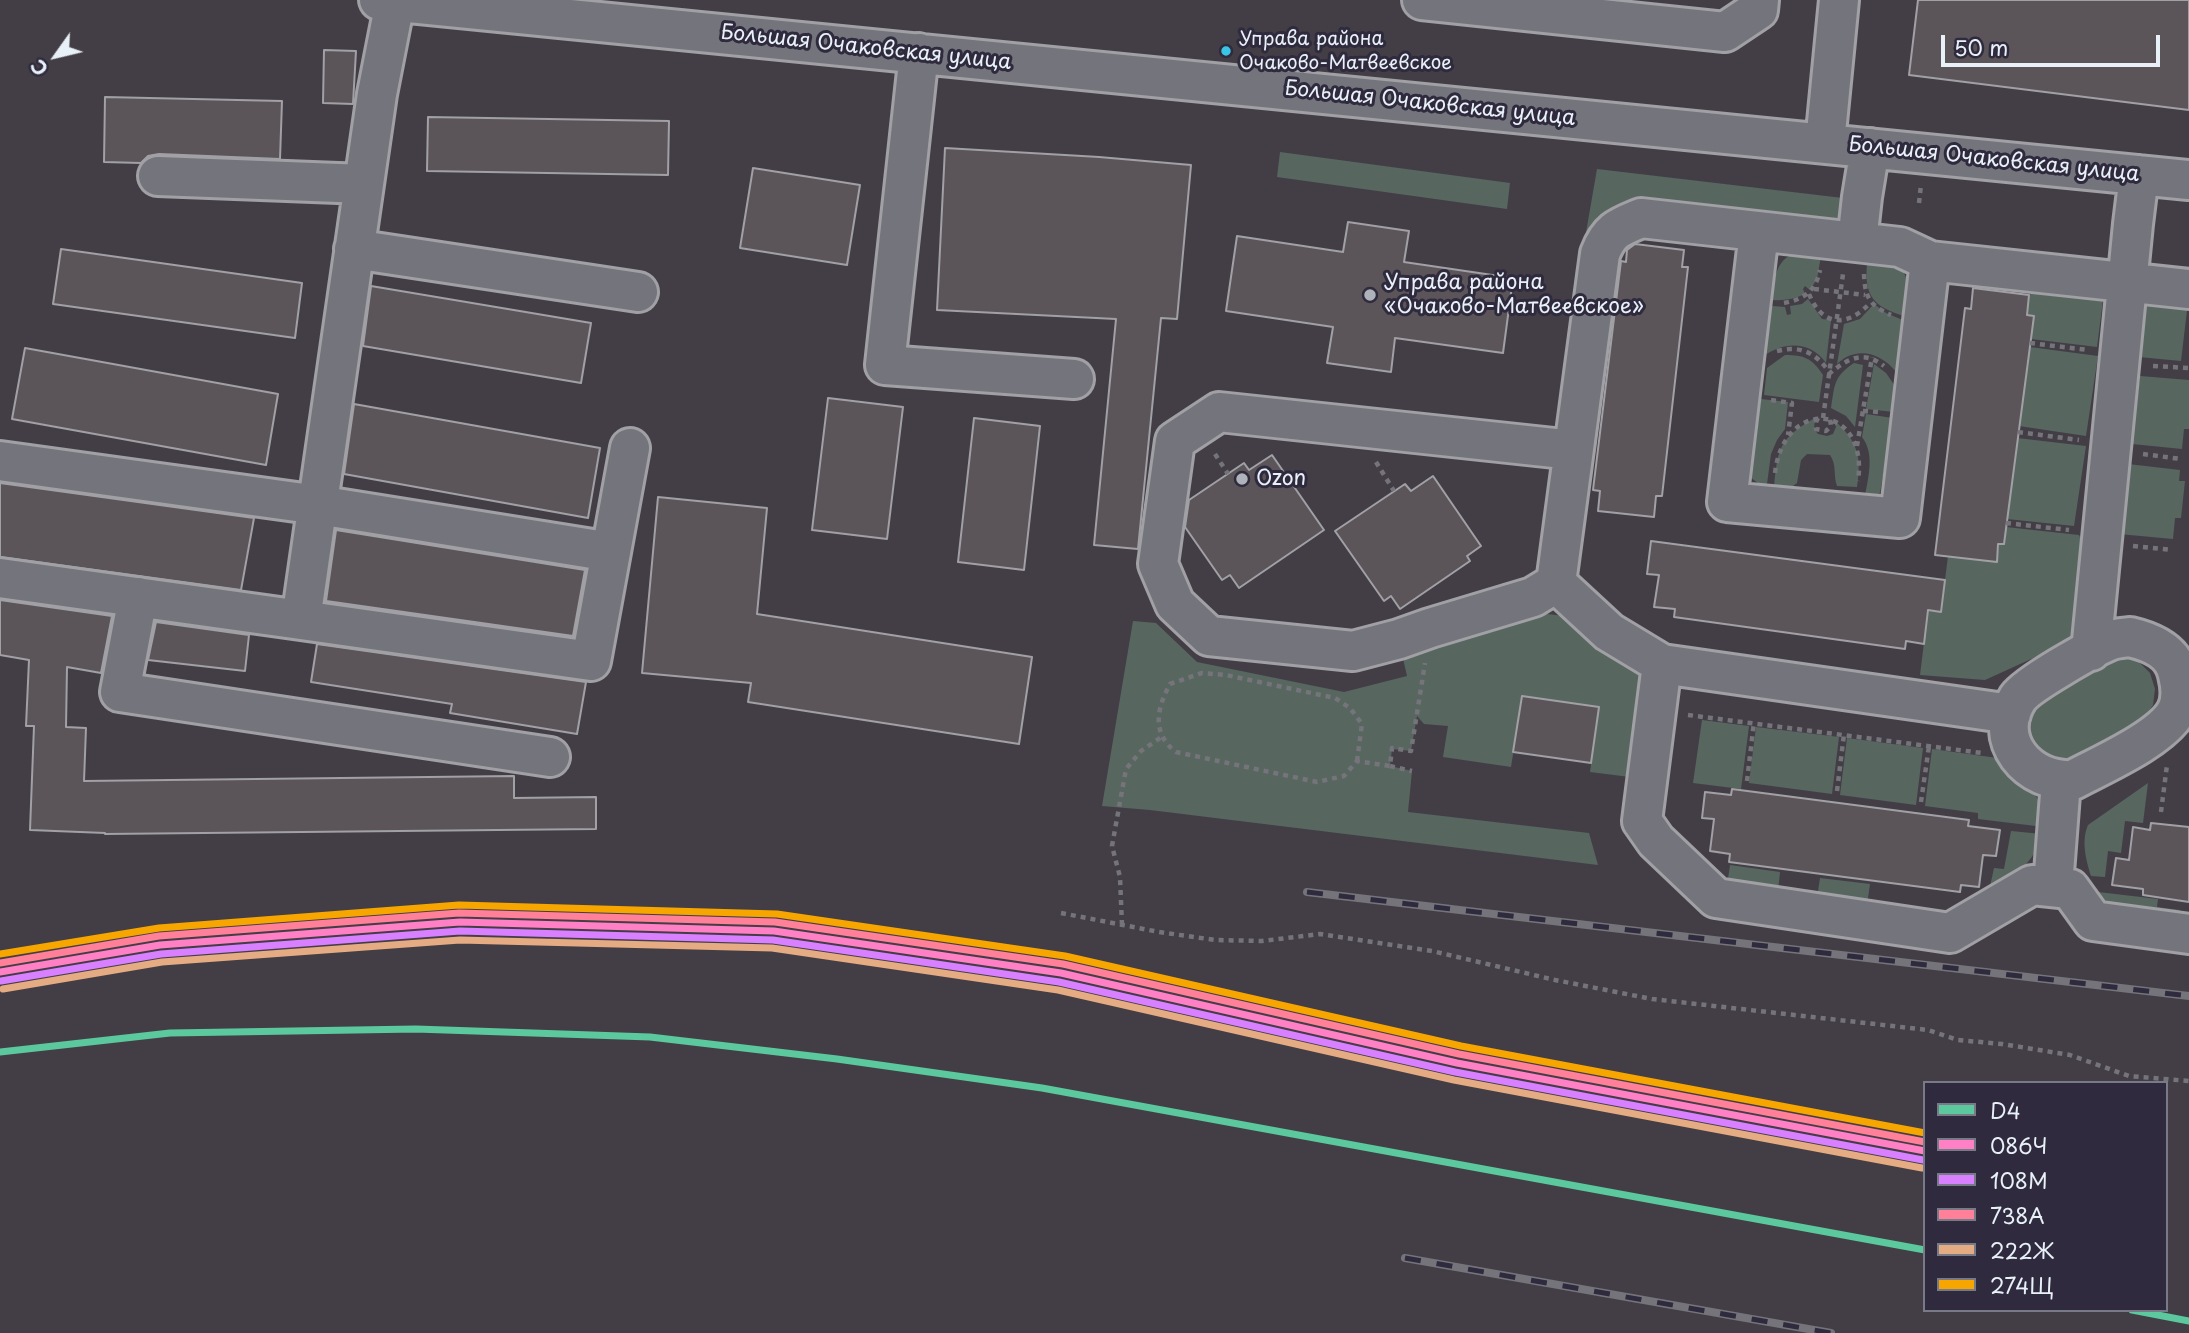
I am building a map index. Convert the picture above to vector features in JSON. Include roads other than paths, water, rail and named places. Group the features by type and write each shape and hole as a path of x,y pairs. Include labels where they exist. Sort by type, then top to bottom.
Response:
{"street":[{"path":"1422,0 1725,32 1758,10 1759,0"},
{"path":"1825,143 1839,0"},
{"path":"301,620 377,94 387,1"},
{"name":"Большая Очаковская улица","path":"387,1 2189,180"},
{"path":"919,53 885,365 1074,379"},
{"path":"1855,259 1870,148"},
{"path":"2091,651 2139,175"},
{"path":"158,176 364,184"},
{"path":"1556,583 1600,254 1606,238 1619,227 1641,218 1759,232 1855,259 1900,247 1930,261 2189,289"},
{"path":"1759,232 1727,502 1900,518 1930,261"},
{"path":"354,249 638,292"},
{"path":"1556,583 1532,597 1399,639 1353,650 1209,636 1175,604 1158,565 1175,441 1219,412 1573,450"},
{"path":"0,578 591,661 630,448"},
{"path":"0,461 318,505 611,552"},
{"path":"1556,583 1609,632 1662,664 2011,714"},
{"path":"138,597 120,692 550,757"},
{"path":"2130,637 2150,642 2166,653 2177,670 2181,690 2177,710 2166,726 2170,740 2073,780 2046,778 2031,771 2020,759 2013,745 2011,714 2028,687 2111,640 2130,637"},
{"path":"1662,664 1642,821 1656,841 1716,898 1950,933 2032,885 2053,886 2070,889 2093,921 2189,934"},
{"path":"2053,886 2061,781"}],"railway":[{"path":"1307,892 2189,996"},
{"path":"1405,1258 1831,1333"}],"place":[{"name":"Управа района Очаково-Матвеевское","path":"1226,51"},
{"name":"Управа района «Очаково-Матвеевское»","path":"1370,295"},
{"name":"Ozon","path":"1242,479"}]}
